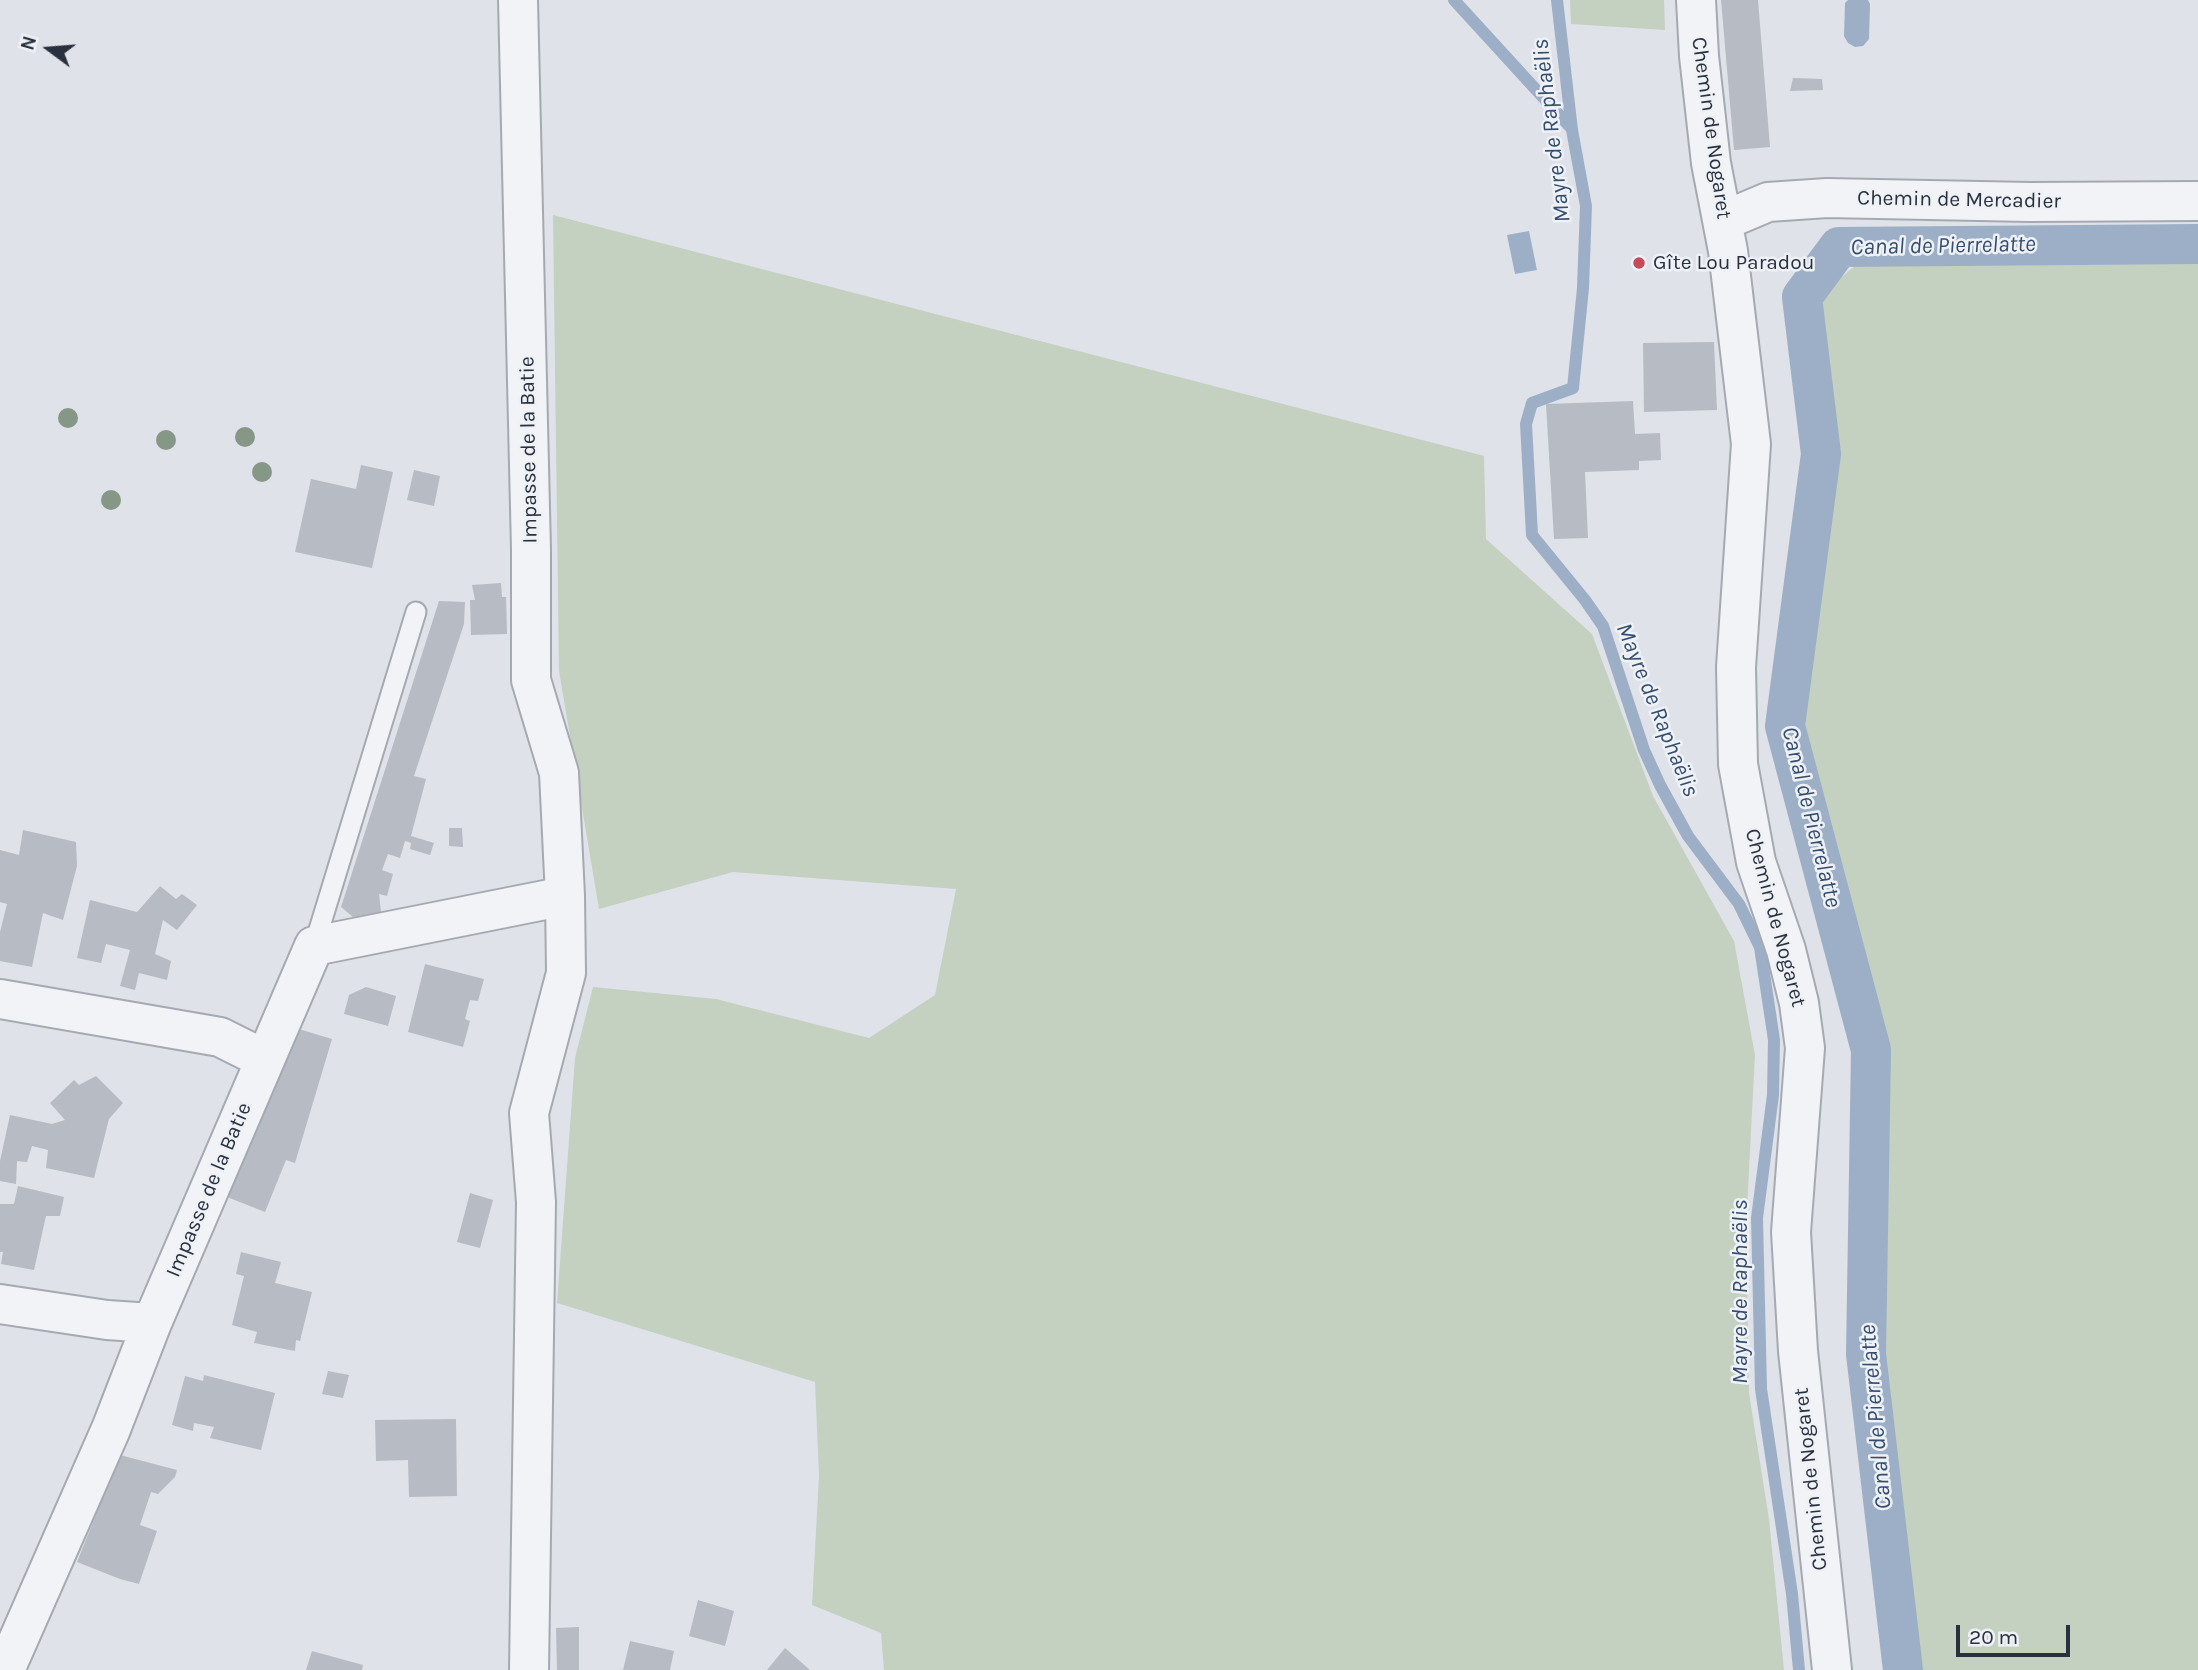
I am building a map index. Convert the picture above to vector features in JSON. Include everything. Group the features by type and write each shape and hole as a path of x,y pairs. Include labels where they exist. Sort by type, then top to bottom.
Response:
{"street":[{"name":"Impasse de la Batie","path":"518,0 531,550 531,680 559,774 566,973 529,1113 536,1202 529,1670"},
{"name":"Chemin de Nogaret","path":"1696,0 1699,56 1711,163 1723,220 1751,444 1736,667 1738,764 1756,862 1786,950 1800,1003 1805,1048 1791,1232 1802,1390 1832,1670"},
{"name":"Chemin de Mercadier","path":"1723,220 1768,202 1827,198 2030,202 2198,201"},
{"path":"314,946 565,896"},
{"name":"Impasse de la Batie","path":"5,1670 111,1429 152,1323 314,946"},
{"path":"0,999 220,1037 264,1059"},
{"path":"0,1304 107,1320 152,1323"}],"lane":[{"path":"314,946 416,612"}],"green space":[{"path":"1570,0 1664,0 1665,30 1571,24"},
{"path":"553,215 1484,456 1486,539 1592,634 1653,796 1734,941 1755,1055 1746,1227 1749,1393 1769,1519 1784,1670 884,1670 881,1633 812,1605 819,1476 815,1382 557,1303 575,1058 593,987 716,999 869,1038 935,995 956,889 733,872 599,909 559,671"},
{"path":"2198,258 2198,1670 1916,1670 1875,1346 1883,1043 1801,733 1840,452 1816,299 1857,264"}],"water":[{"path":"1848,0 1868,0 1870,4 1869,39 1863,46 1855,47 1848,43 1844,36 1845,3"},
{"path":"1529,231 1537,270 1515,274 1507,235"}],"building":[{"path":"1721,0 1758,0 1770,147 1734,150"},
{"path":"1793,78 1822,79 1823,90 1790,91"},
{"path":"1714,342 1717,410 1644,412 1643,343"},
{"path":"1633,401 1635,434 1660,433 1661,460 1639,461 1639,470 1585,472 1588,538 1554,539 1546,404"},
{"path":"361,465 393,472 372,568 295,552 311,479 356,489"},
{"path":"414,470 440,476 434,506 407,500"},
{"path":"501,583 502,597 506,597 507,634 471,635 470,600 475,600 472,585"},
{"path":"439,601 465,602 464,624 414,776 426,779 411,836 434,843 430,855 410,849 411,843 405,841 400,858 388,854 382,870 393,874 387,896 379,894 381,912 353,917 341,907"},
{"path":"449,828 462,828 463,847 449,846"},
{"path":"23,830 76,842 77,866 63,920 43,913 32,967 0,961 0,932 7,904 0,902 0,850 19,855"},
{"path":"160,886 176,899 182,894 197,905 177,930 163,920 155,954 171,961 167,980 139,973 135,990 120,986 130,950 106,944 101,963 77,958 90,900 137,912"},
{"path":"425,964 484,979 478,1001 470,1000 465,1019 470,1021 463,1047 408,1032"},
{"path":"366,987 396,996 388,1026 344,1014 349,995"},
{"path":"292,1027 332,1039 295,1163 286,1160 265,1212 227,1197"},
{"path":"96,1076 123,1103 109,1119 94,1178 46,1168 48,1150 32,1146 27,1162 17,1161 16,1184 0,1181 0,1161 10,1115 52,1124 65,1120 50,1103 74,1080 79,1085"},
{"path":"18,1186 64,1197 60,1216 46,1216 34,1270 1,1264 3,1252 0,1252 0,1204 14,1204"},
{"path":"470,1193 493,1200 480,1248 457,1242"},
{"path":"241,1252 281,1262 275,1283 312,1292 295,1351 254,1343 257,1332 232,1325 244,1276 236,1274"},
{"path":"328,1371 349,1375 343,1398 322,1394"},
{"path":"204,1375 275,1393 261,1450 210,1438 214,1427 194,1423 193,1431 172,1425 185,1376 203,1381"},
{"path":"456,1419 457,1496 409,1497 408,1460 376,1461 375,1420"},
{"path":"120,1455 177,1470 175,1477 158,1494 151,1492 140,1525 157,1531 139,1584 77,1562"},
{"path":"698,1600 734,1611 725,1646 689,1636"},
{"path":"579,1627 579,1670 557,1670 556,1628"},
{"path":"630,1641 674,1651 670,1670 623,1670"},
{"path":"785,1648 810,1670 767,1670"},
{"path":"312,1651 363,1665 362,1670 306,1670"}],"waterway":[{"path":"1454,0 1572,129"},
{"name":"Mayre de Raphaëlis","path":"1557,0 1572,130 1586,206 1583,288 1573,388 1532,403 1526,424 1532,535 1603,626 1644,750 1660,785 1688,836 1739,904 1760,947 1774,1040 1773,1095 1757,1218 1761,1389 1792,1594 1799,1670"},
{"name":"Canal de Pierrelatte","path":"1903,1670 1866,1354 1871,1050 1785,726 1821,454 1802,297 1839,247 2198,244"}],"place":[{"name":"Gîte Lou Paradou","path":"1639,263"}]}
